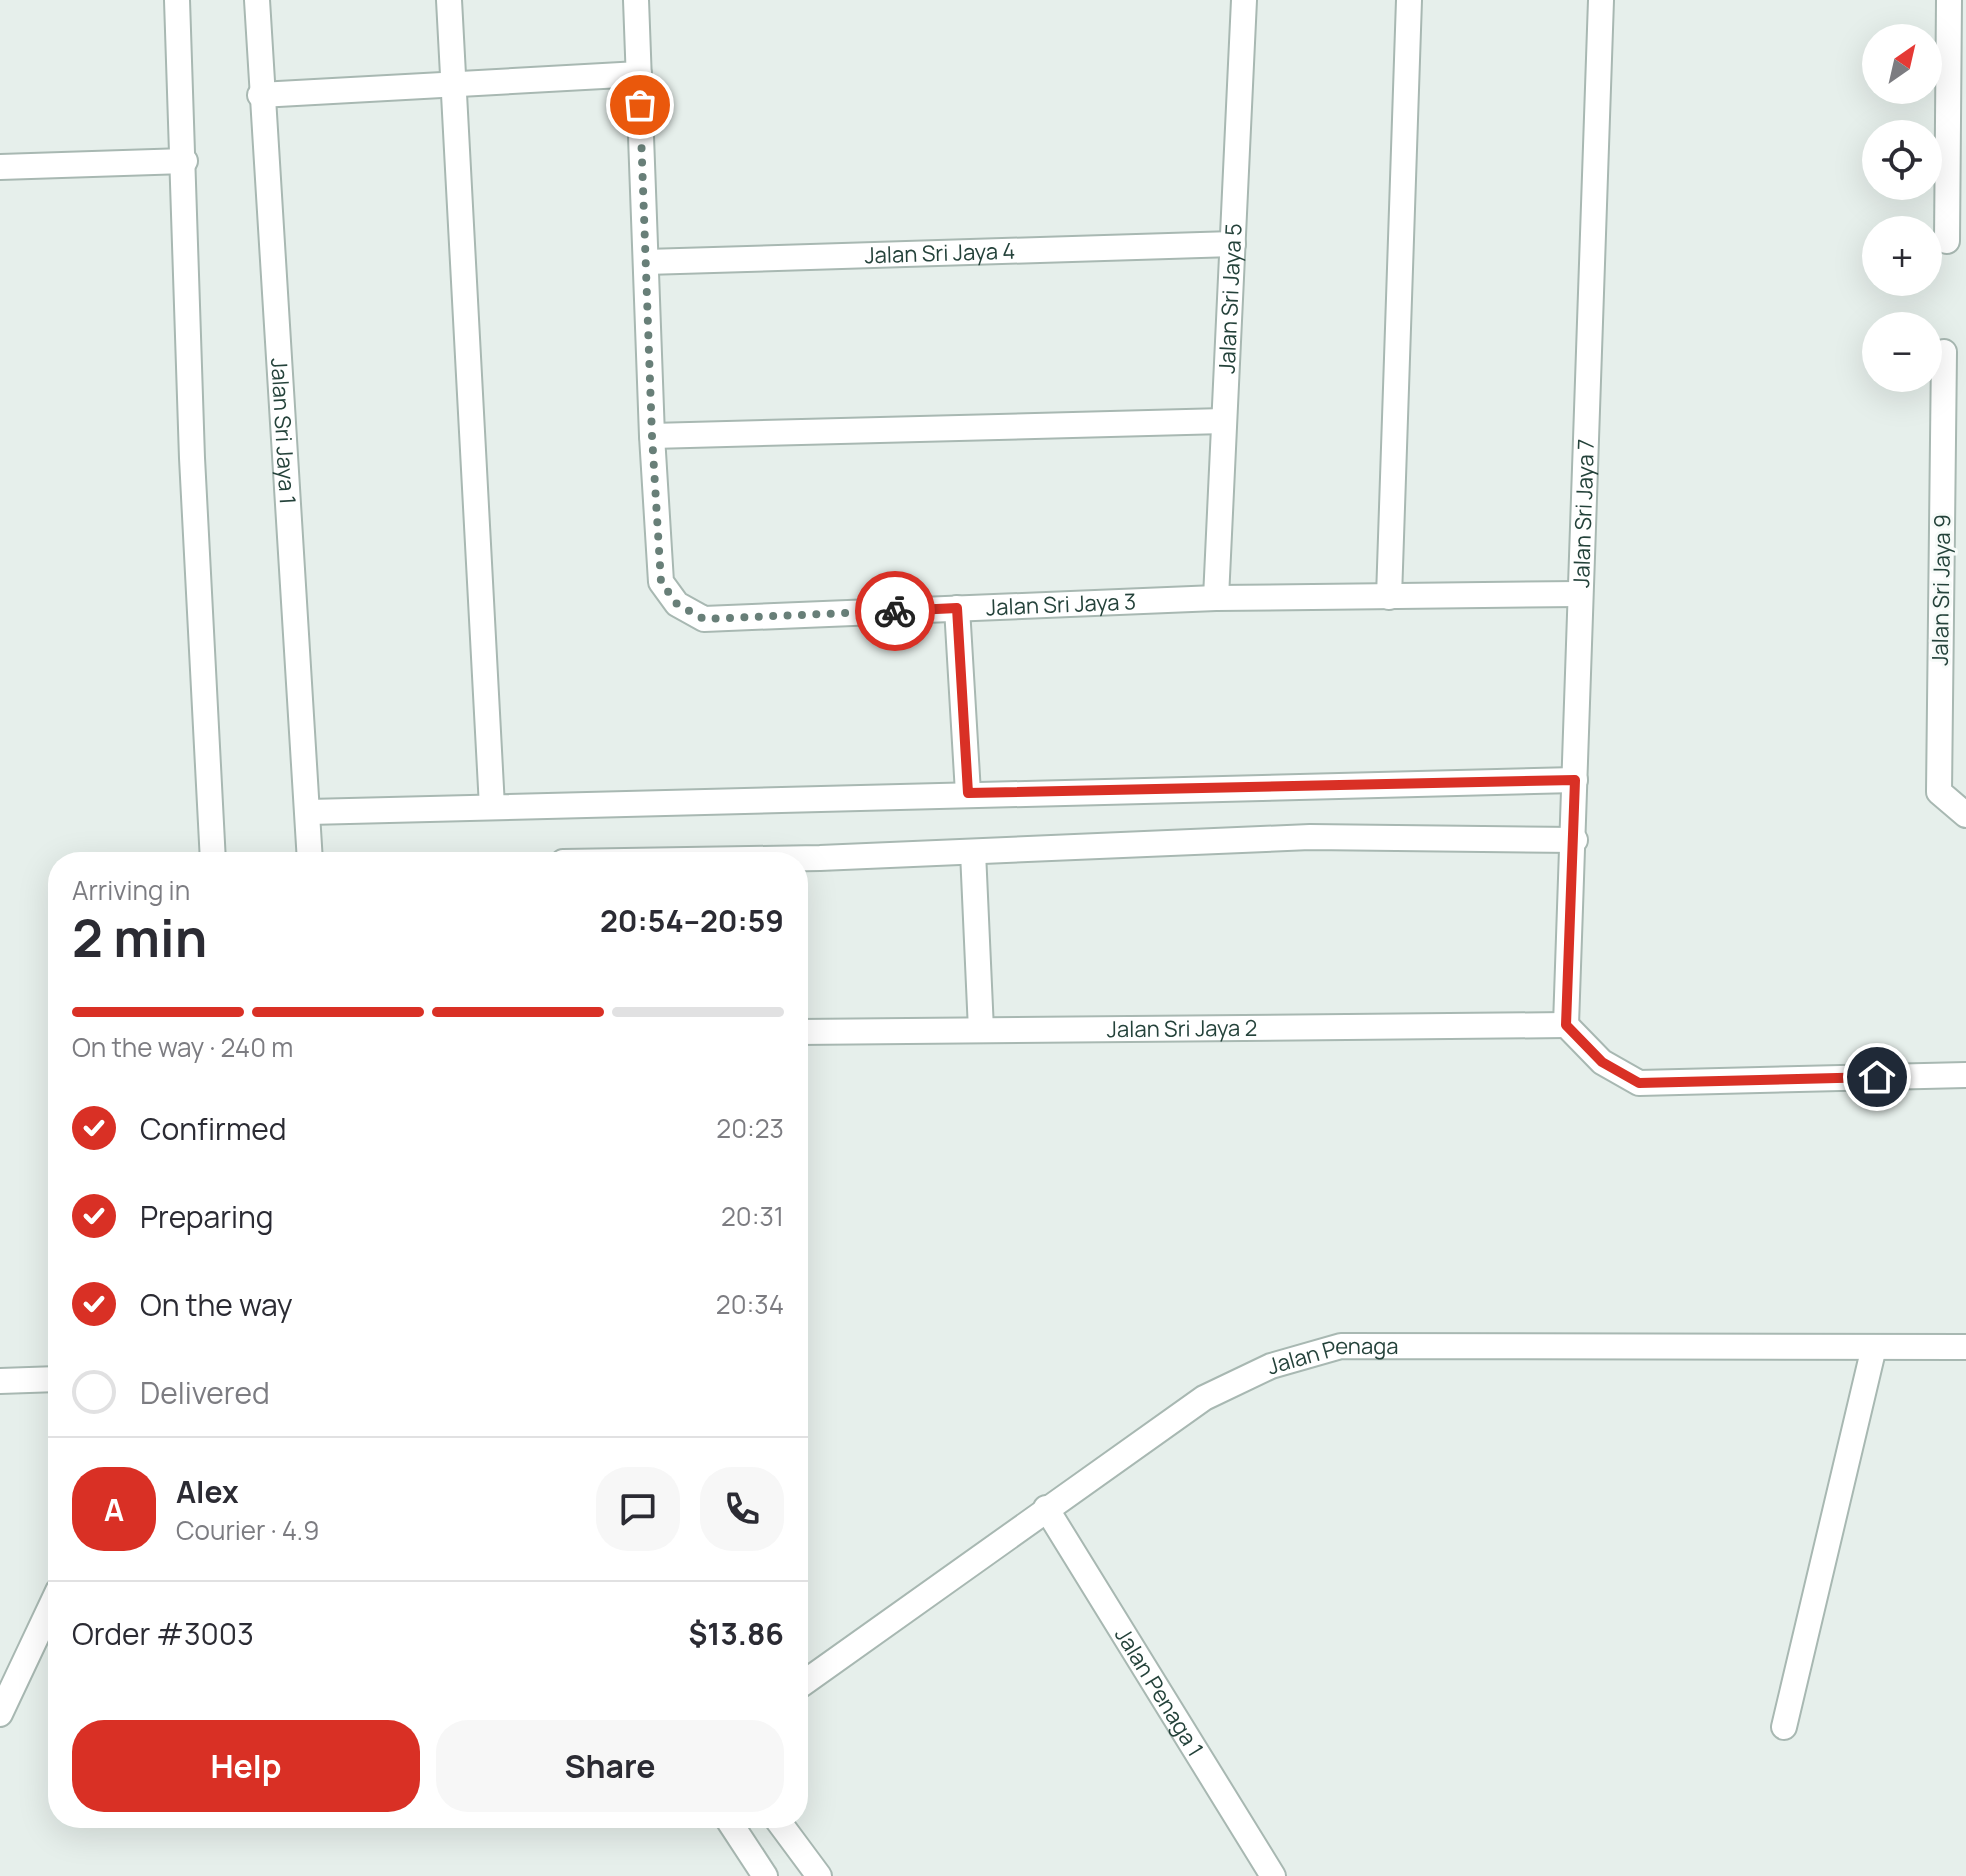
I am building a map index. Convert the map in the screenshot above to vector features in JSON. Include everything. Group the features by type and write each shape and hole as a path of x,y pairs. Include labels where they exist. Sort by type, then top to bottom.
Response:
{"street":[{"path":"177,0 185,161 192,458 212,852"},
{"name":"Jalan Sri Jaya 1","path":"257,0 260,95 310,852"},
{"path":"449,0 492,807"},
{"name":"Jalan Sri Jaya 3","path":"636,0 652,436 661,582 677,604 704,619 1216,598 1580,594"},
{"name":"Jalan Sri Jaya 5","path":"1216,598 1244,0"},
{"path":"1389,597 1409,0"},
{"name":"Jalan Sri Jaya 7","path":"1566,1025 1575,840 1580,594 1601,0"},
{"path":"1947,241 1949,0"},
{"path":"260,95 639,74"},
{"path":"0,167 185,161"},
{"name":"Jalan Sri Jaya 4","path":"646,262 1233,244"},
{"name":"Jalan Sri Jaya 9","path":"1944,352 1939,792 1966,815"},
{"path":"652,436 1224,421"},
{"path":"957,608 968,793"},
{"path":"309,812 1575,780"},
{"path":"808,856 1310,837 1575,840"},
{"path":"973,852 981,1030"},
{"path":"1566,1025 1602,1062 1639,1083 1966,1075"},
{"name":"Jalan Sri Jaya 2","path":"808,1032 1566,1025"},
{"name":"Jalan Penaga","path":"808,1680 1204,1398 1271,1366 1341,1346 1966,1347"},
{"path":"1784,1727 1874,1347"},
{"path":"0,1381 48,1379"},
{"name":"Jalan Penaga 1","path":"1046,1508 1273,1876"},
{"path":"0,1714 48,1612"},
{"path":"734,1828 765,1876"},
{"path":"783,1828 819,1876"}],"way so far":[{"path":"640,105 652,436 661,582 677,604 704,619 895,611"}],"route":[{"path":"895,611 957,608 968,793 1575,780 1566,1025 1602,1062 1639,1083 1877,1077"}]}
